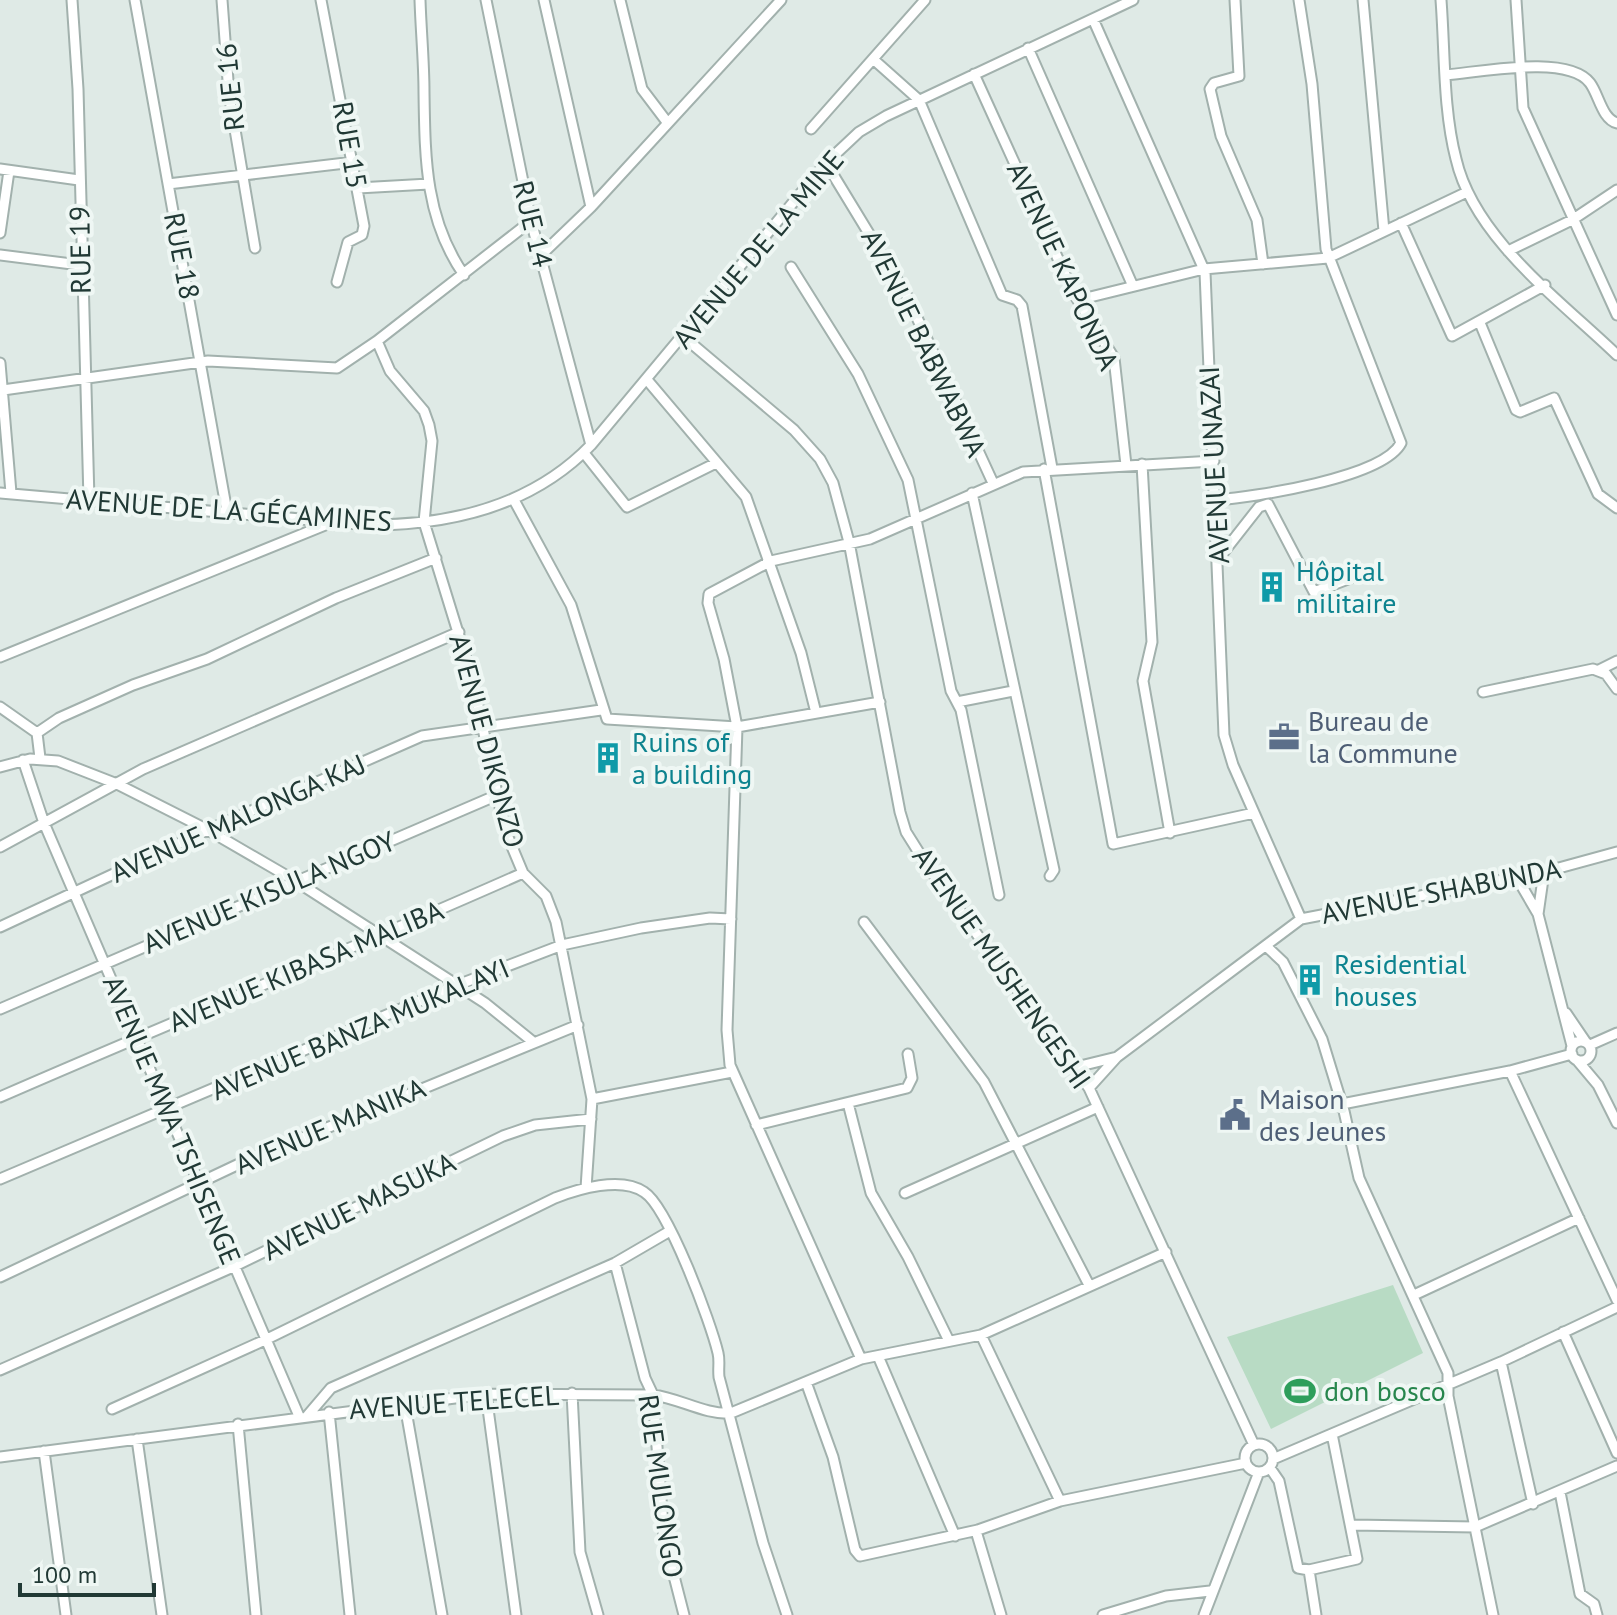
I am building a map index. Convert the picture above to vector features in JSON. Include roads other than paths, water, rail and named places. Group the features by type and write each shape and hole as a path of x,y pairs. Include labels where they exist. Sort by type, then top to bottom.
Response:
{"street":[{"name":"RUE 19","path":"72,0 89,500"},
{"name":"RUE 18","path":"135,0 227,512"},
{"name":"RUE 16","path":"222,0 229,94 255,248"},
{"name":"RUE 15","path":"321,0 354,162 363,232 348,242 337,282"},
{"path":"420,0 423,131 429,184 441,236 464,275"},
{"name":"RUE 14","path":"486,0 531,221 588,449"},
{"path":"544,0 591,207"},
{"path":"620,0 642,89 667,122"},
{"path":"540,256 591,207 781,0"},
{"path":"811,129 925,0"},
{"name":"AVENUE DE LA MINE","path":"588,449 685,338 826,163 865,127 1133,0"},
{"path":"1235,0 1239,76 1213,84 1210,92 1221,136 1257,220 1263,264"},
{"path":"1216,500 1258,497 1359,470 1388,458 1400,445 1400,436 1328,258 1318,183 1312,84 1299,0"},
{"path":"1363,0 1384,231"},
{"path":"1441,0 1455,158 1467,192 1508,251 1617,355"},
{"path":"1516,0 1525,115 1617,315"},
{"name":"AVENUE UNAZAI","path":"1093,19 1204,269 1219,558 1224,735 1254,813 1301,919"},
{"path":"1028,48 1132,284"},
{"path":"873,59 919,100 1002,295 1017,300 1022,306 1113,844 1254,813"},
{"path":"1446,75 1556,67 1576,71 1590,84 1610,120 1617,123"},
{"name":"AVENUE KAPONDA","path":"974,74 1078,300 1115,364 1126,465"},
{"path":"168,184 240,173 354,162"},
{"name":"AVENUE BABWABWA","path":"826,163 878,243 907,296 993,483"},
{"path":"0,233 5,170 79,180"},
{"path":"358,188 429,184"},
{"path":"1508,251 1572,220 1617,190"},
{"path":"1078,300 1132,284 1204,269 1328,258 1467,192"},
{"path":"3,390 202,362 324,370 347,363 531,221"},
{"path":"1401,223 1449,333 1454,336 1545,285"},
{"path":"0,255 80,265"},
{"path":"791,267 858,374 908,480 951,691 957,702 975,772 999,895"},
{"path":"1480,323 1516,410 1522,411 1554,398 1598,494 1617,508"},
{"name":"AVENUE MUSHENGESHI","path":"685,338 772,410 820,459 833,483 849,542 906,832 928,867 1089,1088 1254,1445"},
{"path":"377,341 390,371 424,411 429,425 432,441 424,522"},
{"path":"0,363 11,493"},
{"path":"648,381 746,497 801,653 816,713"},
{"path":"588,449 627,507 716,463"},
{"name":"AVENUE DE LA GÉCAMINES","path":"0,493 370,525 424,522 475,513 514,500 588,449"},
{"path":"861,1359 732,1072 727,1030 737,727 708,598 713,591 771,561 870,539 918,521 993,483 1048,469 1214,461"},
{"path":"1142,464 1152,642 1143,681 1170,833"},
{"path":"972,493 1054,870 1050,876"},
{"path":"514,500 571,605 601,710 610,720 737,727 880,702"},
{"path":"1219,558 1266,503 1273,509 1314,592 1369,571"},
{"path":"0,657 333,521"},
{"name":"AVENUE DIKONZO","path":"424,522 459,632 495,796 523,873 549,901 562,945 592,1099 586,1188"},
{"path":"37,733 59,718 121,690 207,659 336,598 436,558"},
{"path":"0,847 53,815 171,756 459,632"},
{"path":"1483,692 1589,669 1599,670 1617,661"},
{"path":"1599,670 1617,689"},
{"path":"957,702 1013,691"},
{"path":"0,707 37,733 40,758"},
{"name":"AVENUE MALONGA KAJ","path":"0,927 208,830 422,736 601,710"},
{"path":"0,767 40,758 66,763 117,784 208,830 294,880 495,1009 532,1041"},
{"name":"AVENUE MWA TSHISENGE","path":"23,760 44,823 138,1037 233,1267 303,1416"},
{"name":"AVENUE KISULA NGOY","path":"0,1009 495,796"},
{"name":"AVENUE SHABUNDA","path":"1117,1057 1301,919 1517,878 1617,852"},
{"path":"1538,914 1544,872"},
{"name":"AVENUE KIBASA MALIBA","path":"0,1097 383,937 523,873"},
{"path":"1517,878 1538,914 1574,1054 1598,1085 1617,1123"},
{"name":"AVENUE BANZA MUKALAYI","path":"0,1179 169,1110 455,986 562,945 699,919 731,919"},
{"path":"864,922 984,1082 1089,1285"},
{"path":"1266,946 1283,962 1312,1015 1342,1104 1359,1178 1414,1295 1450,1382 1448,1396 1493,1615"},
{"path":"1562,1007 1589,1046 1598,1085"},
{"name":"AVENUE MANIKA","path":"0,1277 199,1181 532,1041 578,1025"},
{"path":"1574,1054 1578,1041 1589,1046 1617,1033"},
{"path":"1342,1104 1510,1071 1574,1054 1586,1060 1589,1046"},
{"path":"756,1125 907,1088 912,1078 908,1054"},
{"path":"1076,1067 1117,1057"},
{"path":"1089,1088 1117,1057"},
{"path":"1510,1071 1617,1300"},
{"path":"592,1099 732,1072"},
{"path":"848,1103 874,1201 908,1257 949,1341"},
{"path":"905,1193 1098,1107"},
{"name":"AVENUE MASUKA","path":"0,1370 233,1267 512,1132 535,1125 591,1119"},
{"path":"112,1409 265,1340 555,1198 586,1188 641,1190 651,1197 670,1231 718,1350 718,1372 763,1543 787,1615"},
{"path":"1414,1295 1579,1218"},
{"path":"303,1416 331,1388 615,1263 670,1231"},
{"path":"731,1413 861,1359 981,1335 1166,1252"},
{"name":"RUE MULONGO","path":"615,1263 645,1378 653,1395 664,1537 684,1615"},
{"path":"1204,1615 1210,1591 1259,1472 1332,1434 1501,1362 1617,1307"},
{"path":"1563,1332 1617,1453"},
{"path":"981,1335 1060,1501"},
{"path":"878,1356 955,1536"},
{"path":"1501,1362 1533,1504"},
{"path":"806,1382 833,1457 858,1555 879,1554 976,1531 1060,1501 1246,1463 1259,1472"},
{"path":"572,1393 580,1552 598,1615"},
{"path":"486,1394 516,1615"},
{"name":"AVENUE TELECEL","path":"0,1457 486,1394 653,1395 675,1398 717,1413 731,1413"},
{"path":"405,1405 442,1615"},
{"path":"329,1412 350,1615"},
{"path":"238,1424 256,1615"},
{"path":"1246,1463 1246,1452 1254,1445 1265,1445 1279,1481 1295,1562 1300,1569 1309,1570 1358,1558 1332,1434"},
{"path":"137,1439 162,1615"},
{"path":"44,1451 66,1615"},
{"path":"1352,1525 1475,1527 1617,1466"},
{"path":"1560,1492 1580,1594 1594,1604 1597,1615"},
{"path":"976,1531 1001,1615"},
{"path":"1309,1570 1316,1615"},
{"path":"1103,1615 1166,1596 1210,1591"}],"place":[{"name":"Hôpital militaire","path":"1272,587"},
{"name":"Bureau de la Commune","path":"1284,737"},
{"name":"Ruins of a building","path":"608,758"},
{"name":"Residential houses","path":"1310,980"},
{"name":"Maison des Jeunes","path":"1235,1115"},
{"name":"don bosco","path":"1300,1391"}]}
